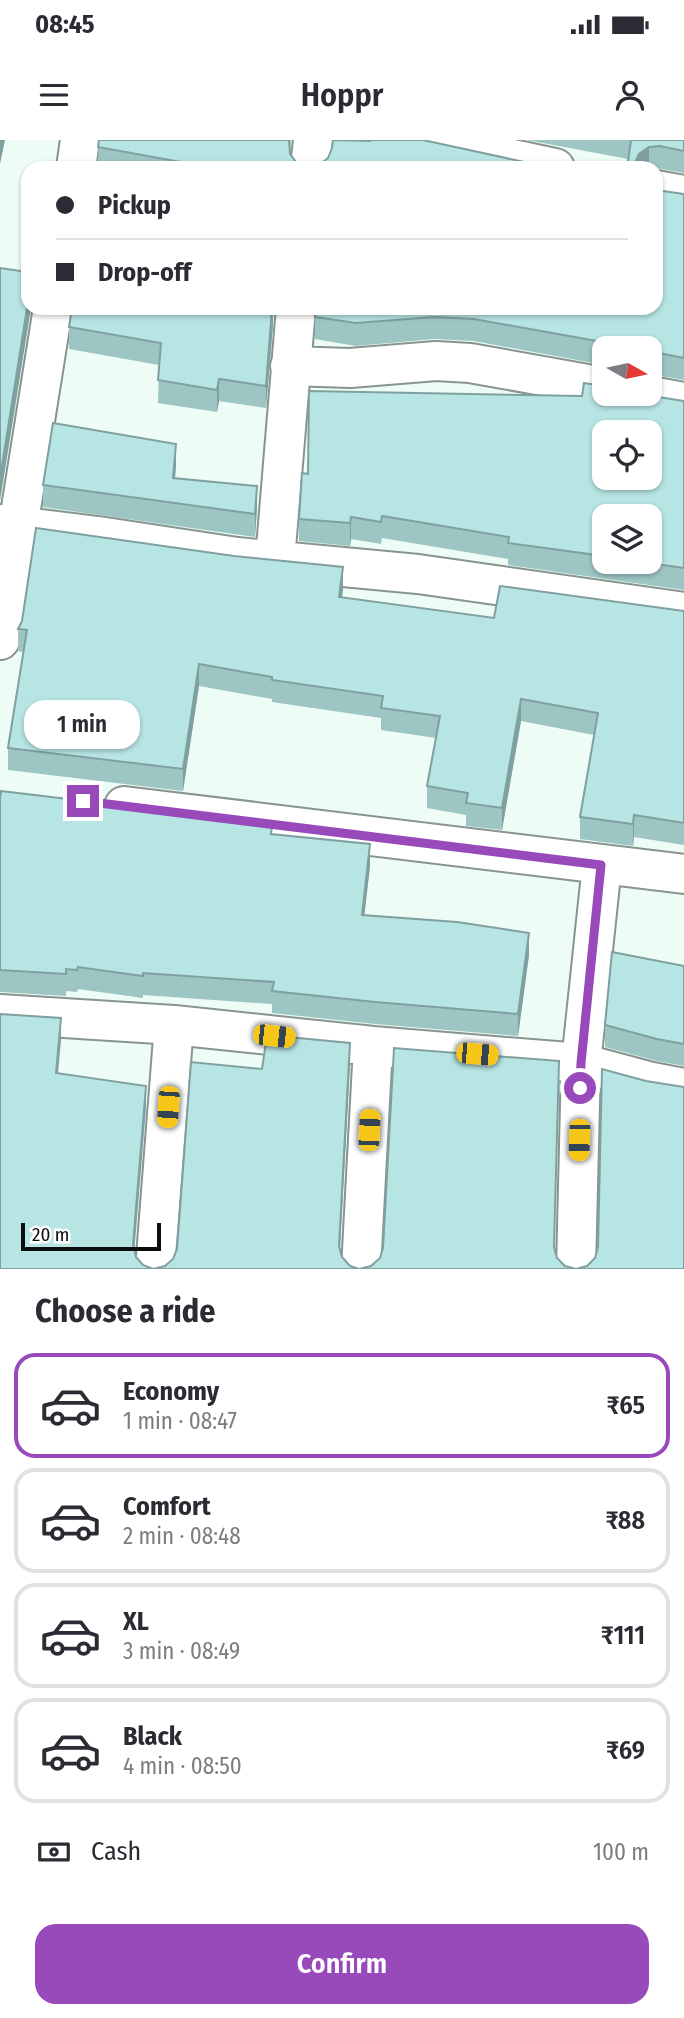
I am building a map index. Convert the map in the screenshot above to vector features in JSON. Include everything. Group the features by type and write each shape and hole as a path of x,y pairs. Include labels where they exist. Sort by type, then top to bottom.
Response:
{"street":[{"path":"77,161 80,140"},
{"path":"311,161 313,140"},
{"path":"423,140 522,161"},
{"path":"663,191 684,195"},
{"path":"0,640 8,525 52,315"},
{"path":"275,560 295,315"},
{"path":"290,366 350,368 470,363 592,385"},
{"path":"662,398 684,402"},
{"path":"8,525 237,556 418,574 684,612"},
{"path":"97,803 684,874"},
{"path":"576,1269 581,1063 601,865"},
{"path":"0,1014 174,1025 373,1046 581,1063 684,1088"},
{"path":"155,1269 174,1025"},
{"path":"361,1269 373,1046"}],"building":[{"path":"99,140 289,140 290,154 295,161 175,161 98,147"},
{"path":"333,140 423,140 520,161 324,161 328,158"},
{"path":"631,140 684,140 684,151 660,146 649,147 639,154 636,161 628,161"},
{"path":"663,191 684,194 684,358 662,354 662,336 592,336 592,340 474,319 434,317 356,323 315,315 663,315"},
{"path":"0,268 21,271 21,315 26,315 0,478"},
{"path":"71,315 271,315 266,386 219,379 217,390 158,380 161,343 69,327"},
{"path":"584,383 592,384 592,406 662,406 662,398 684,401 684,568 662,565 662,504 592,504 592,554 508,543 509,537 382,516 381,522 351,517 350,523 299,519 302,473 308,474 309,391 582,396"},
{"path":"53,423 176,444 173,478 257,486 255,514 43,485"},
{"path":"36,528 234,556 343,567 339,597 494,618 500,586 684,611 684,823 634,815 633,824 580,817 598,713 521,699 502,808 466,803 468,793 427,786 440,716 381,708 383,696 272,680 272,677 199,664 183,769 8,748 27,630 18,629 22,621"},
{"path":"1,791 272,826 271,834 370,844 362,915 457,922 529,933 518,1014 272,991 274,982 143,973 143,976 78,967 77,970 66,969 66,974 0,970"},
{"path":"612,952 684,966 684,1044 605,1025"},
{"path":"0,1014 61,1018 56,1073 146,1086 133,1245 136,1257 143,1265 153,1269 0,1269"},
{"path":"267,1035 350,1043 339,1246 342,1257 350,1266 359,1269 153,1269 165,1266 173,1259 177,1249 191,1062 262,1069"},
{"path":"394,1048 559,1061 554,1247 557,1258 565,1266 576,1269 359,1269 371,1266 380,1258 383,1248"},
{"path":"602,1069 646,1081 684,1087 684,1269 576,1269 587,1266 595,1258 598,1247"}],"route":[{"path":"83,801 601,865 580,1088"}]}
